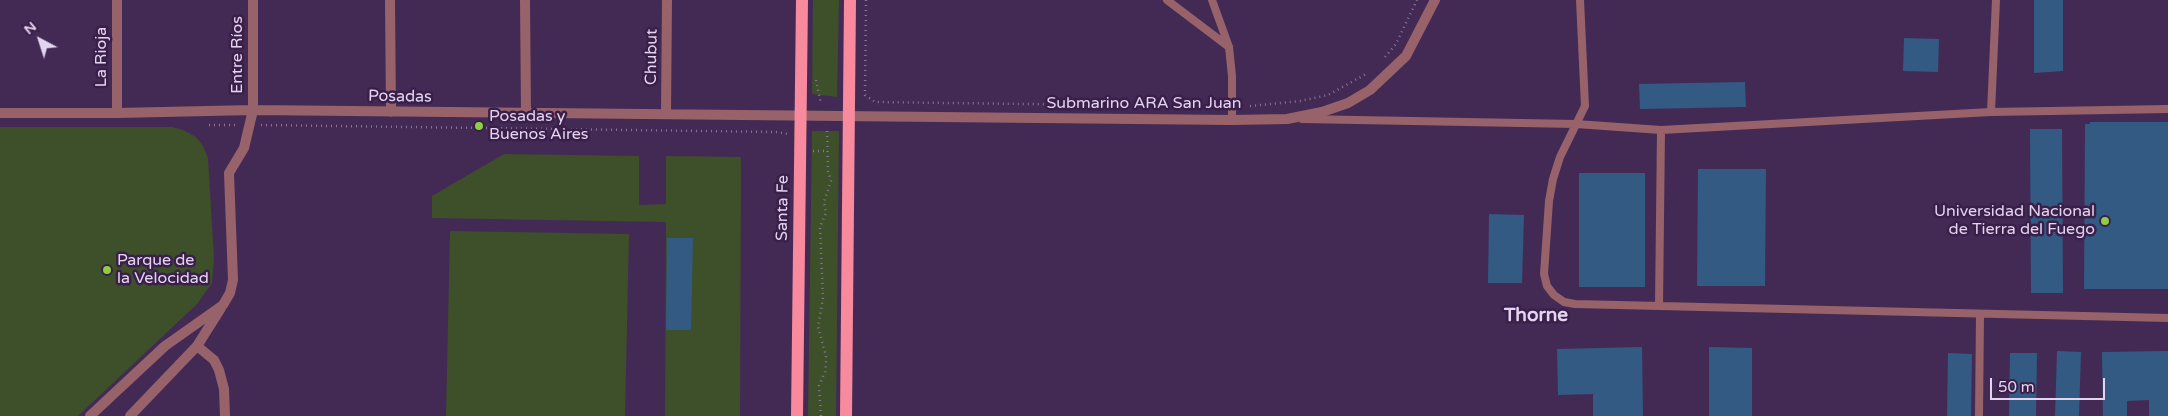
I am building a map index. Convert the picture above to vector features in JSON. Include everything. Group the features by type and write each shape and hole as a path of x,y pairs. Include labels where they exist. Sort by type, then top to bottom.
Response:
{"main road":[{"name":"Santa Fe","path":"797,416 799,116 802,0"},
{"path":"846,416 850,0"}],"street":[{"name":"La Rioja","path":"117,0 118,113"},
{"name":"Entre Ríos","path":"130,416 197,346 230,293 233,280 229,173 244,148 253,110 253,0"},
{"path":"390,0 391,112"},
{"path":"525,0 526,114"},
{"name":"Chubut","path":"666,114 667,0"},
{"name":"Submarino ARA San Juan","path":"799,116 1287,119 1322,112 1348,103 1370,90 1406,56 1435,0"},
{"name":"Posadas","path":"0,113 253,110 799,116"},
{"path":"90,416 165,346 223,305"},
{"path":"197,346 214,360 219,370 224,389 225,416"}],"lane":[{"path":"1167,0 1229,47"},
{"path":"1212,0 1229,47 1233,106 1232,120"},
{"path":"1580,0 1585,106 1560,157 1549,201 1544,274 1547,286 1554,295 1569,303 2168,318"},
{"path":"1991,112 1996,0"},
{"path":"1287,119 1576,124 1661,130 1991,112 2168,109"},
{"path":"1659,306 1661,130"},
{"path":"1978,416 1980,314"}],"path":[{"path":"866,0 865,95 875,102 1102,104"},
{"path":"1379,63 1396,44 1417,0"},
{"path":"1233,106 1300,101 1328,95 1343,88 1372,69"},
{"path":"816,76 818,97 826,116 828,171 831,182 824,202 826,213 820,227 823,298 818,327 826,356 825,372 819,386 821,416"},
{"path":"200,125 776,132 800,136"}],"green space":[{"path":"813,0 839,0 837,97 812,94"},
{"name":"Parque de la Velocidad","path":"0,127 172,127 196,137 203,146 208,158 214,258 212,283 197,304 78,416 0,416"},
{"path":"812,131 839,131 836,416 808,416"},
{"path":"504,154 639,156 639,205 666,204 666,156 741,157 740,416 665,416 666,222 432,218 432,196"},
{"path":"450,231 629,234 625,416 446,416"}],"building":[{"path":"2034,0 2063,0 2063,71 2034,73"},
{"path":"1904,38 1939,39 1938,72 1903,71"},
{"path":"1745,82 1746,107 1640,109 1639,84"},
{"name":"Universidad Nacional de Tierra del Fuego","path":"2090,122 2168,122 2168,289 2084,289 2085,124 2090,124"},
{"path":"2030,129 2062,129 2063,293 2031,293"},
{"path":"1698,169 1766,169 1765,286 1697,286"},
{"path":"1579,173 1645,173 1645,287 1579,287"},
{"path":"1489,214 1524,215 1522,283 1488,283"},
{"path":"667,238 693,238 691,330 666,330"},
{"path":"1642,347 1643,416 1593,416 1593,394 1558,395 1557,349"},
{"path":"1709,347 1752,348 1752,416 1709,416"},
{"path":"2057,351 2081,352 2079,416 2055,416"},
{"path":"2168,351 2168,416 2149,416 2149,400 2127,401 2127,416 2103,416 2102,352"},
{"path":"1948,353 1972,354 1971,416 1947,416"},
{"path":"2010,353 2037,353 2036,416 2009,416"}],"place":[{"name":"Posadas y Buenos Aires","path":"479,126"},
{"name":"Universidad Nacional de Tierra del Fuego","path":"2105,221"},
{"name":"Parque de la Velocidad","path":"107,270"}],"district":[{"name":"Thorne","path":"1536,316"}]}
